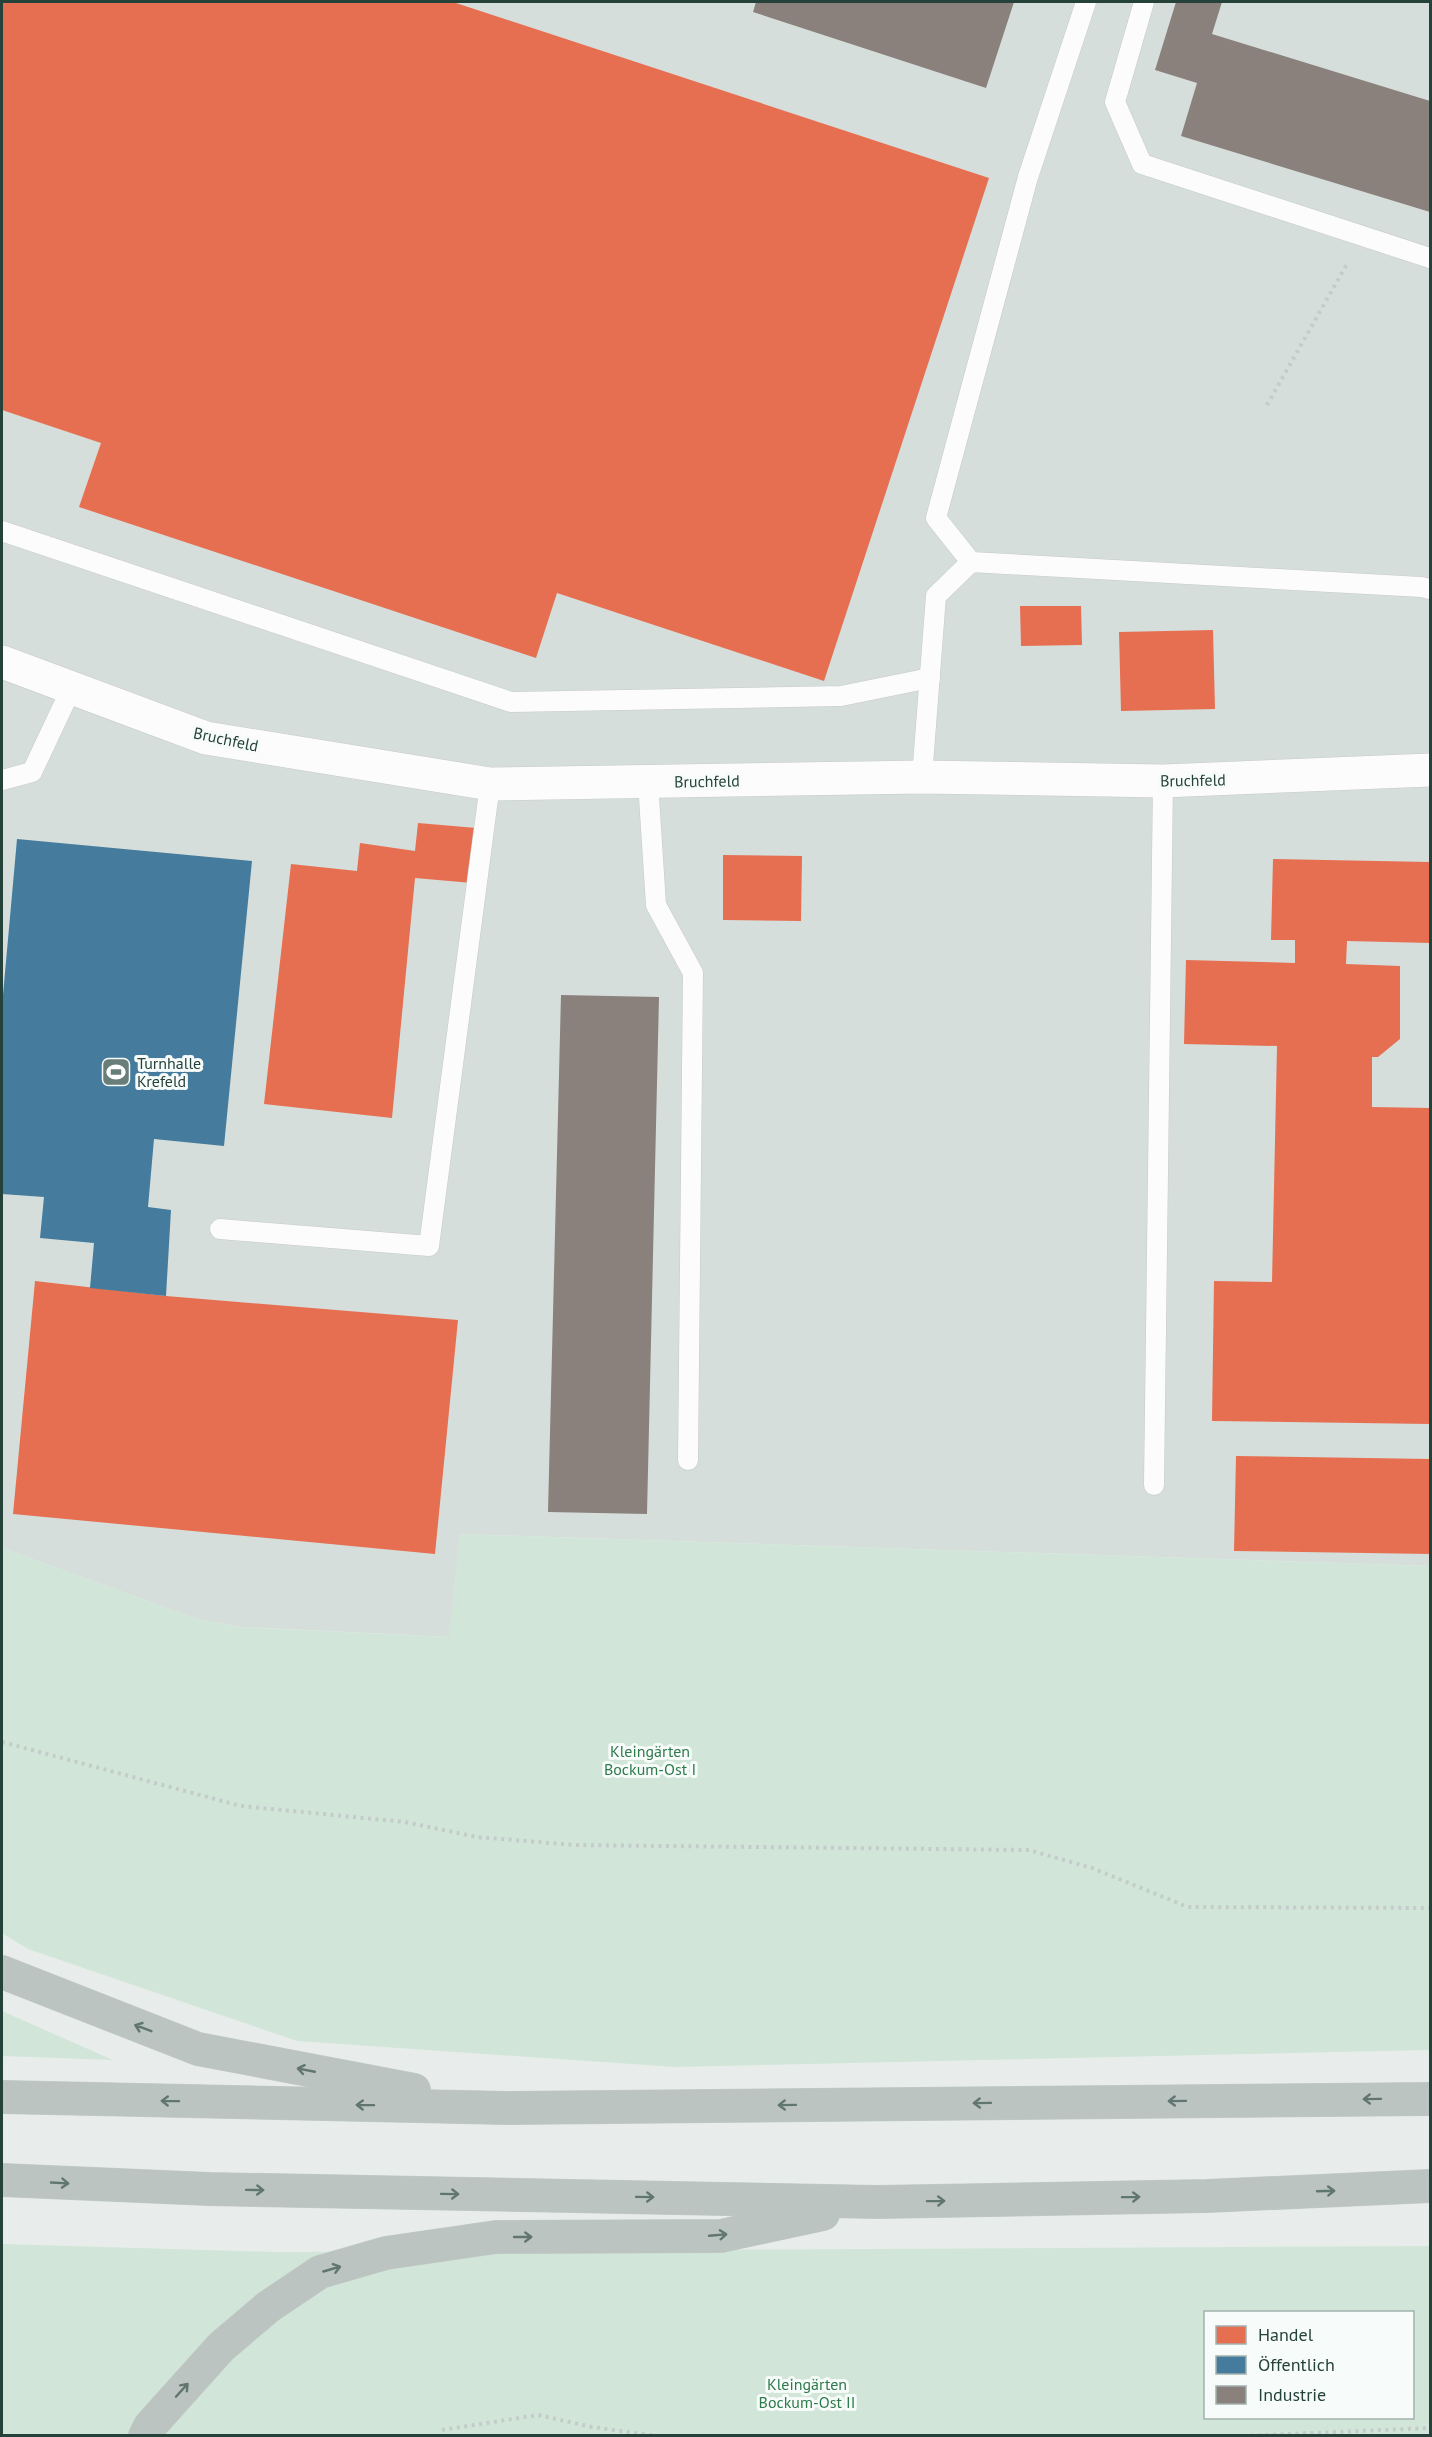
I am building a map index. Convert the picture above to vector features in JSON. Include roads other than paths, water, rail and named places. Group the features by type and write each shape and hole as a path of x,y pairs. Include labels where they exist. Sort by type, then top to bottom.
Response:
{"highway":[{"path":"2,1972 198,2049 507,2108"},
{"path":"2,2097 507,2108 1431,2099"},
{"path":"2,2180 209,2190 878,2202 1207,2196 1431,2186"},
{"path":"145,2436 150,2426 221,2347 268,2307 320,2272 386,2253 496,2237 722,2236 878,2202"}],"street":[{"name":"Bruchfeld","path":"2,662 207,738 490,784 922,777 1163,781 1431,770"}],"lane":[{"path":"972,562 936,518 1028,177 1086,2"},
{"path":"1144,2 1115,102 1142,164 1431,258"},
{"path":"2,531 511,702 841,696 930,678"},
{"path":"922,777 936,596 972,562 1431,589"},
{"path":"2,780 32,772 72,687"},
{"path":"1154,1485 1163,781"},
{"path":"648,782 656,905 693,973 688,1460"},
{"path":"220,1229 429,1246 490,784"}],"place":[{"name":"Turnhalle Krefeld","path":"116,1072"}],"park label":[{"name":"Kleingärten Bockum-Ost I","path":"650,1760"},
{"name":"Kleingärten Bockum-Ost II","path":"807,2393"}]}
